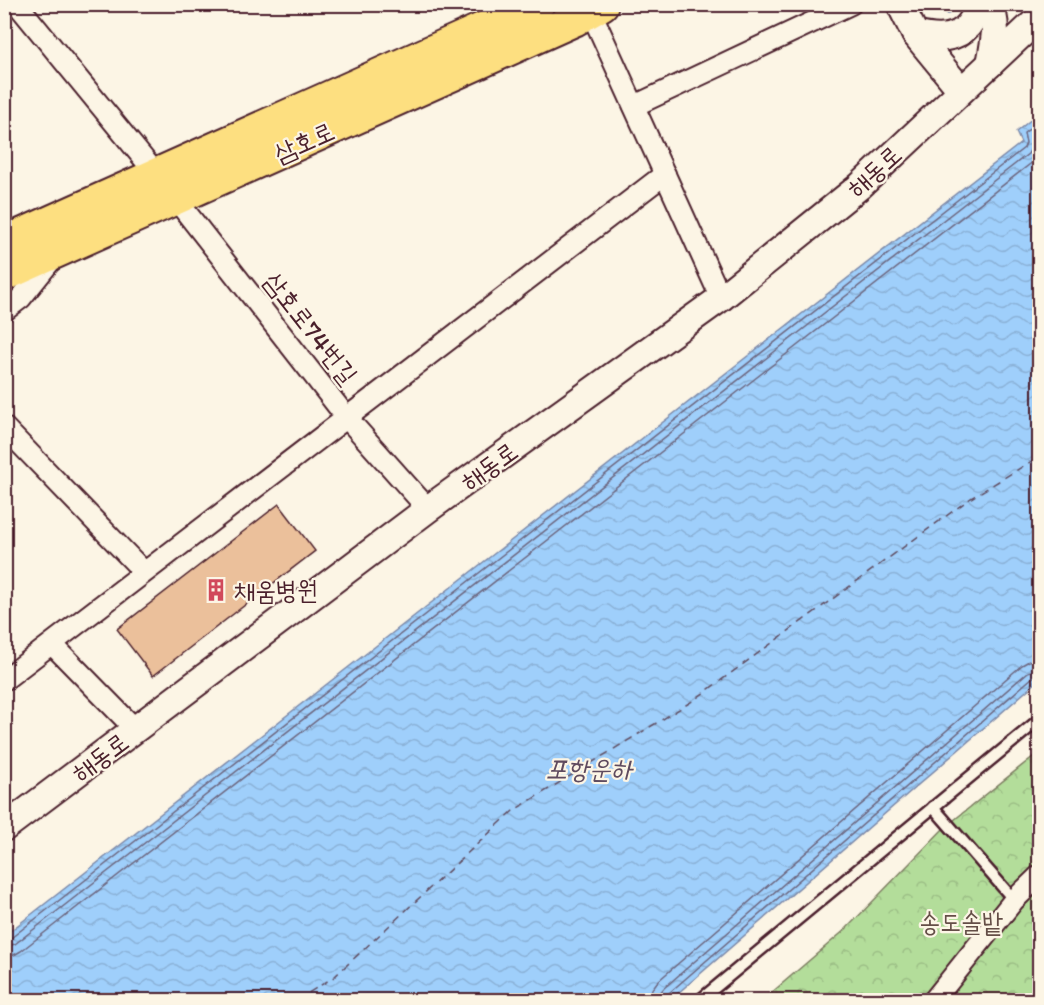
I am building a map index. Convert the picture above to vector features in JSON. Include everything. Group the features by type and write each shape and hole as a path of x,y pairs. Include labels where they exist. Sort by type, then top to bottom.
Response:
{"main road":[{"name":"삼호로","path":"6,240 158,175 538,4"},
{"name":"삼호로","path":"4,275 176,200 597,8"}],"street":[{"name":"삼호로74번길","path":"16,4 158,175 348,418 428,509"},
{"path":"634,106 851,4"},
{"path":"900,4 915,34 961,90"},
{"path":"915,34 936,39 955,35 975,17 979,4"},
{"path":"989,4 995,16 990,64"},
{"path":"597,8 634,106 721,298"},
{"name":"해동로","path":"4,828 428,509 721,298 860,186 1040,17"},
{"path":"4,680 665,174"},
{"path":"4,311 21,298 61,249"},
{"path":"4,427 144,572"},
{"path":"52,644 136,730"},
{"path":"934,1000 1014,900 1040,875"}],"lane":[{"path":"700,1000 1040,719"},
{"path":"933,807 1014,900"}],"green space":[{"name":"송도솔밭","path":"1039,752 1039,1000 763,1000 846,929 944,828"}],"water":[{"name":"포항운하","path":"1039,113 1039,680 670,1000 5,1000 5,935 1021,143 1016,132"}],"building":[{"name":"채움병원","path":"279,504 315,551 153,676 117,629"}],"waterway":[{"path":"944,4 948,11"}],"ferry route":[{"path":"297,1000 334,977 513,811 694,700 971,498 1040,456"}],"place":[{"name":"채움병원","path":"216,590"}]}
